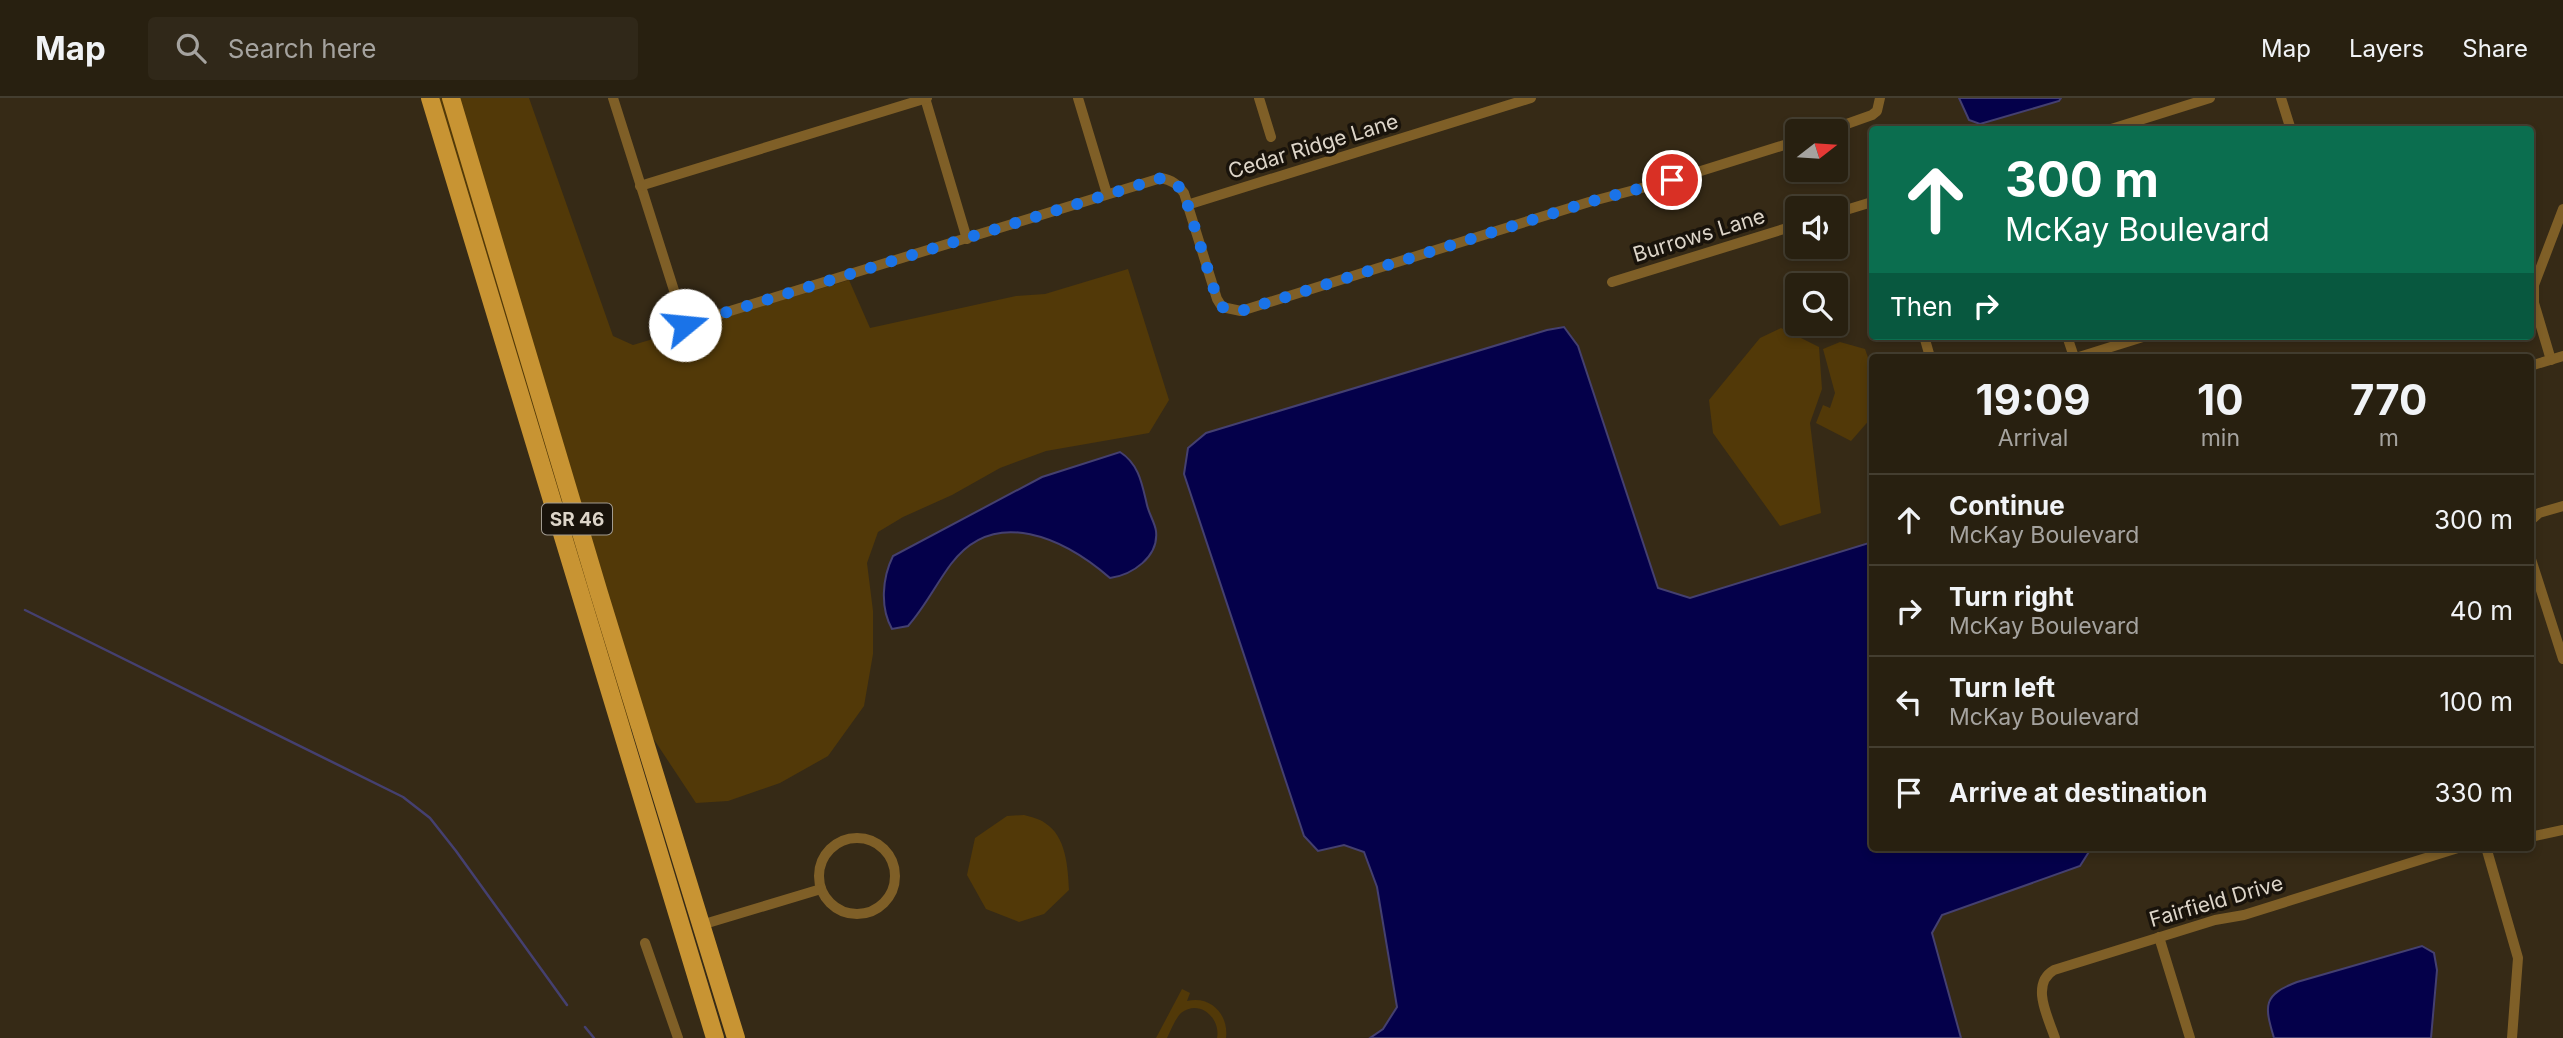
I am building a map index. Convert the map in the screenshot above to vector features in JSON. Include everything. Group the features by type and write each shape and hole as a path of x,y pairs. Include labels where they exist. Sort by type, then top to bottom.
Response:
{"main road":[{"name":"SR 46","path":"430,98 715,1038"},
{"name":"SR 46","path":"451,98 736,1038"}],"street":[{"path":"613,98 685,325 1151,180 1170,179 1184,193 1217,299 1222,307 1241,311 1589,202 1672,180 1785,145"},
{"path":"640,186 926,98 967,239"},
{"path":"1078,98 1107,194"},
{"path":"1259,98 1271,137"},
{"name":"Cedar Ridge Lane","path":"1187,205 1531,98"},
{"path":"1848,124 1872,115 1877,111 1880,98"},
{"path":"2121,126 2210,98"},
{"path":"2281,98 2290,126"},
{"path":"1848,210 1869,203"},
{"path":"2551,360 2534,303 2534,285 2563,209"},
{"name":"Burrows Lane","path":"1612,282 1785,229"},
{"path":"2089,354 2133,340"},
{"path":"2534,365 2563,356"},
{"path":"2534,517 2563,506"},
{"path":"2534,568 2563,659"},
{"path":"2534,837 2563,830"},
{"path":"861,837 875,841 887,851 894,864 896,879 892,894 882,905 869,913 854,914 840,910 828,900 821,889 819,872 823,858 833,846 846,839 861,837"},
{"name":"Fairfield Drive","path":"2055,1038 2042,997 2042,983 2046,975 2159,937 2215,920 2244,915 2448,851"},
{"path":"2487,851 2518,958 2512,1038"},
{"path":"701,925 821,889"},
{"path":"2159,937 2190,1038"},
{"path":"645,943 678,1038"}],"shaded area":[{"path":"436,98 445,98 633,725 628,736"},
{"path":"457,98 529,98 613,336 633,345 849,280 870,328 1016,296 1045,294 1128,269 1169,400 1149,433 1046,451 1000,468 878,532 867,563 873,611 873,654 864,706 828,756 780,783 728,801 696,803 647,729"},
{"path":"1959,98 2061,98 2059,101 1980,124 1969,120"},
{"path":"1564,327 1578,346 1658,588 1690,598 1869,543 1869,851 2089,851 2080,866 1942,915 1932,933 1961,1038 1370,1038 1383,1029 1397,1007 1377,887 1364,852 1344,845 1318,851 1304,836 1184,474 1188,448 1206,433"},
{"path":"1781,328 1785,330 1785,336 1797,336 1819,347 1822,389 1810,423 1821,513 1780,526 1713,433 1709,400 1760,338"},
{"path":"1840,342 1865,349 1869,360 1869,420 1851,441 1816,423 1823,405 1830,408 1835,393 1823,349"},
{"path":"1120,452 1132,462 1139,475 1155,528 1156,540 1153,549 1149,557 1135,569 1110,578 1072,551 1052,541 1030,534 1009,532 988,536 969,546 951,564 908,626 892,629 886,612 884,593 893,556 1042,477"},
{"path":"1024,815 1043,822 1052,829 1062,844 1067,862 1069,890 1044,914 1019,922 986,909 967,875 975,838 1007,816"},
{"path":"2422,946 2434,953 2437,970 2431,1038 2274,1038 2269,1002 2286,987"},
{"path":"1182,989 1190,993 1187,1001 1204,1001 1217,1009 1225,1022 1226,1038 1217,1038 1216,1024 1212,1018 1202,1009 1195,1008 1181,1013 1167,1038 1156,1038"}],"waterway":[{"path":"25,610 403,797 430,818 567,1005"},
{"path":"585,1027 594,1038"}],"route":[{"path":"685,325 1161,178 1170,179 1184,193 1217,299 1222,307 1241,311 1589,202 1672,180"}]}
